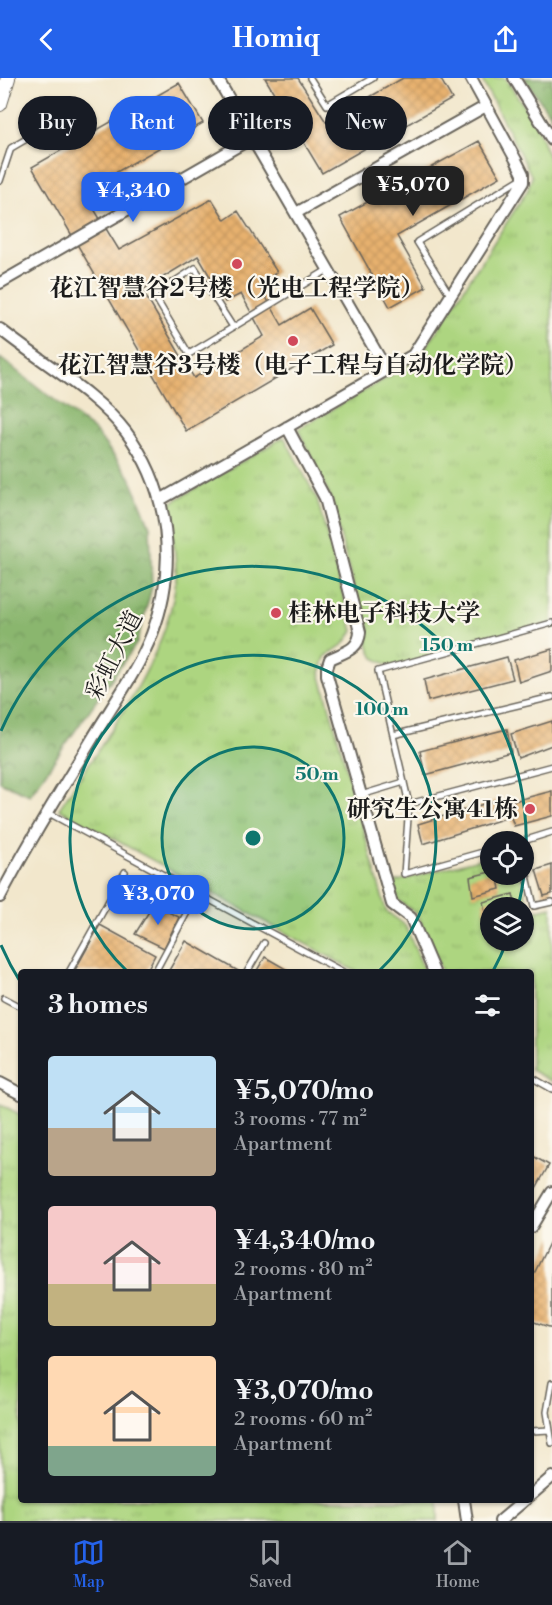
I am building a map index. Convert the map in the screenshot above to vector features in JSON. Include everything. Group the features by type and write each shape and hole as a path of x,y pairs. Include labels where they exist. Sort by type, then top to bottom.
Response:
{"main road":[{"path":"0,104 8,78"}],"street":[{"path":"217,78 228,96"},
{"path":"160,500 413,355 522,186 524,177 471,78"},
{"path":"514,78 552,140"},
{"path":"296,213 486,106"},
{"path":"0,281 231,150"},
{"path":"259,150 386,369"},
{"name":"彩虹大道","path":"0,329 97,402 126,432 144,460 160,500 166,532 168,568 160,613 143,655 47,813 0,897"},
{"path":"287,427 325,498 360,632 356,646 330,659 327,671 392,904 411,918 433,969"},
{"path":"0,1083 18,1092"},
{"path":"534,1222 552,1192"},
{"path":"534,1492 552,1477"},
{"path":"465,1503 467,1521"},
{"path":"500,1521 521,1503"}],"lane":[{"path":"309,78 327,105 373,78"},
{"path":"0,181 11,148 18,144"},
{"path":"451,296 417,242 524,177"},
{"path":"233,327 195,268 154,296 189,354 329,269"},
{"path":"480,853 404,874 409,804 378,671 552,623"},
{"path":"393,735 552,697"},
{"path":"409,804 552,766"},
{"path":"361,795 404,782"},
{"path":"47,813 337,969"},
{"path":"534,838 552,832"},
{"path":"71,969 125,872"},
{"path":"529,885 534,906 552,902"},
{"path":"157,969 192,903"},
{"path":"249,969 264,943"},
{"path":"4,998 18,1005"},
{"path":"534,1079 552,1089"},
{"path":"552,1383 547,1413 552,1443"},
{"path":"534,1431 550,1430"}],"green space":[{"path":"481,78 505,78 535,122 552,165 552,623 392,667 374,658 370,650 330,496 298,429 418,360 527,191 532,177"},
{"path":"524,78 552,78 552,119 551,116"},
{"path":"0,358 95,431 130,477 150,527 152,587 137,643 30,795 0,782"},
{"path":"284,437 317,499 353,631 345,643 325,657 320,673 386,911 405,925 424,969 352,969 59,809 131,699 161,639 171,608 176,578 175,551 167,505"},
{"path":"480,859 480,885 523,885 526,897 480,897 480,951 534,951 534,911 552,907 552,1082 534,1072 534,969 441,969 418,915 397,899 394,882"},
{"path":"0,1104 18,1113 18,1503 438,1503 438,1521 0,1521"}],"building":[{"path":"265,78 298,78 309,96 276,96"},
{"path":"403,78 440,78 452,99 407,125 407,96 372,96"},
{"path":"179,83 187,96 156,96"},
{"path":"313,102 325,120 325,150 362,150 322,173 308,150 313,150"},
{"path":"196,111 203,123 196,127"},
{"path":"109,123 109,150 155,150 83,191 119,250 212,199 225,220 238,211 277,272 259,285 282,325 310,308 332,345 186,431 32,167 62,150 97,150 97,130","holes":["198,256 225,302 241,294 264,336 194,378 142,290"]},
{"path":"479,141 500,177 397,236 426,287 390,307 340,217"},
{"path":"552,649 552,671 519,682 514,660"},
{"path":"507,657 513,679 428,701 424,680"},
{"path":"552,721 552,745 518,758 511,734"},
{"path":"507,729 511,752 425,775 420,751"},
{"name":"研究生公寓41栋","path":"552,791 552,816 514,826 506,803"},
{"path":"500,799 506,818 423,844 418,824"},
{"path":"552,865 552,894 544,896 536,870"},
{"path":"480,874 480,885 499,885 500,889 473,896 470,877"},
{"path":"153,905 179,917 164,948 135,934"},
{"path":"100,925 155,955 148,969 76,969"},
{"path":"186,941 235,969 170,969"},
{"path":"265,957 286,969 258,969"},
{"path":"534,1157 549,1165 534,1192"},
{"path":"552,1237 552,1328 534,1322 534,1274"}],"place":[{"name":"花江智慧谷2号楼（光电工程学院）","path":"237,264"},
{"name":"花江智慧谷3号楼（电子工程与自动化学院）","path":"293,341"},
{"name":"桂林电子科技大学","path":"276,613"},
{"name":"研究生公寓41栋","path":"530,809"}]}
